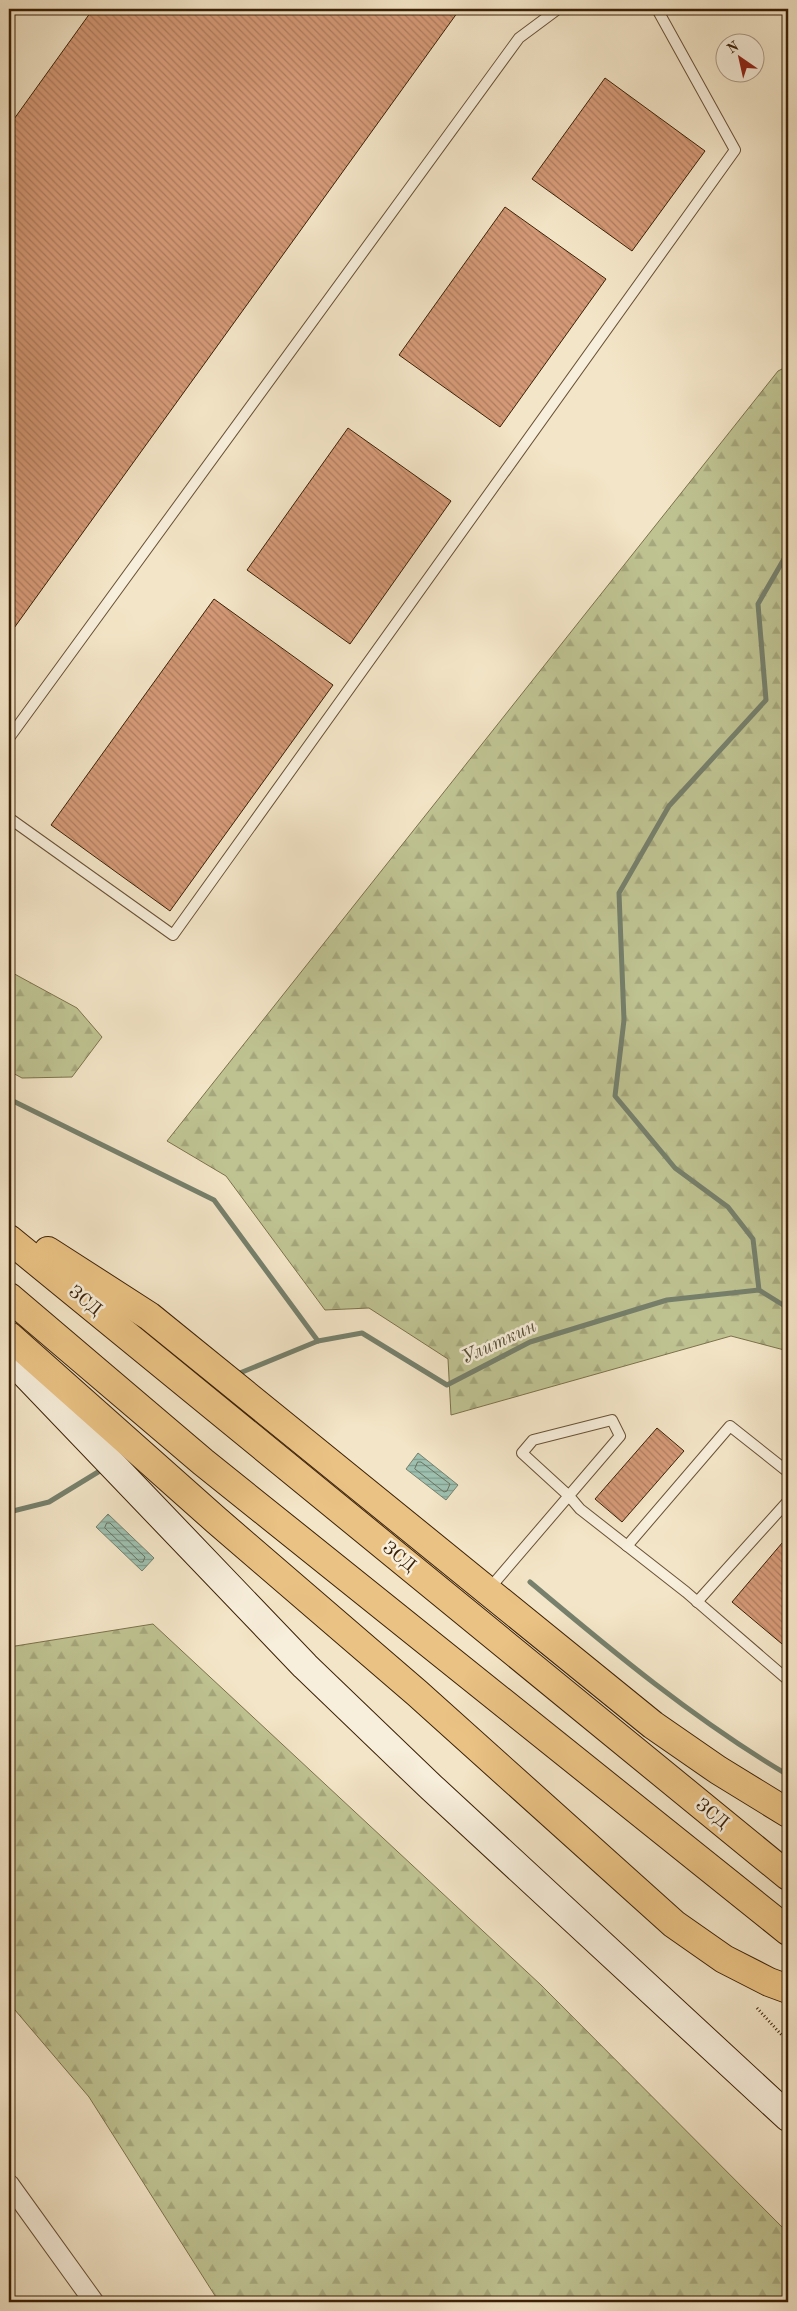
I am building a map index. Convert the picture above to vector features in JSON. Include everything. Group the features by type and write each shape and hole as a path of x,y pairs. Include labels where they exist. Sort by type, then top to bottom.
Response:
{"highway":[{"path":"9,1226 149,1316 653,1725 718,1770 788,1813"},
{"name":"ЗСД","path":"9,1239 788,1876"},
{"path":"9,1297 203,1462 788,1931"},
{"path":"9,1336 216,1520 416,1693 674,1924 724,1959 769,1982 788,1989"}],"main road":[{"path":"9,1357 304,1666 431,1787 788,2117"}],"street":[{"path":"9,2184 94,2302"}],"lane":[{"path":"9,738 519,38 558,9"},
{"path":"9,818 173,935 735,150 657,9"},
{"path":"488,1591 569,1496 620,1436 612,1420 533,1440 522,1453 569,1496 580,1509 697,1602 788,1680"},
{"path":"627,1546 730,1426 788,1472"},
{"path":"697,1602 788,1501"}],"path":[{"path":"757,2008 788,2042"}],"green space":[{"path":"788,366 788,1351 731,1336 451,1415 448,1359 369,1308 325,1310 226,1176 167,1141 778,371"},
{"path":"9,971 77,1008 102,1037 72,1077 22,1078 9,1071"},
{"path":"153,1624 541,1985 788,2233 788,2302 219,2302 89,2097 9,2003 9,1647"}],"water":[{"path":"418,1453 458,1485 446,1500 406,1469"},
{"path":"108,1514 154,1558 142,1571 96,1527"}],"building":[{"path":"93,9 460,9 9,635 9,126"},
{"path":"605,78 705,151 632,251 532,179"},
{"path":"505,207 606,279 500,427 399,355"},
{"path":"348,428 451,501 350,644 247,570"},
{"path":"214,599 333,685 170,911 51,825"},
{"path":"657,1428 684,1451 622,1522 595,1499"},
{"path":"788,1536 788,1649 732,1602"}],"waterway":[{"path":"759,1290 753,1239 728,1207 675,1168 615,1096 624,1020 619,893 669,806 766,700 758,604 788,552"},
{"path":"9,1099 214,1200 318,1341"},
{"name":"Улиткин","path":"235,1375 318,1341 362,1333 447,1385 530,1342 667,1300 759,1290 788,1308"},
{"path":"9,1512 49,1502 103,1469"},
{"path":"530,1582 623,1659 687,1708 788,1775"}]}
